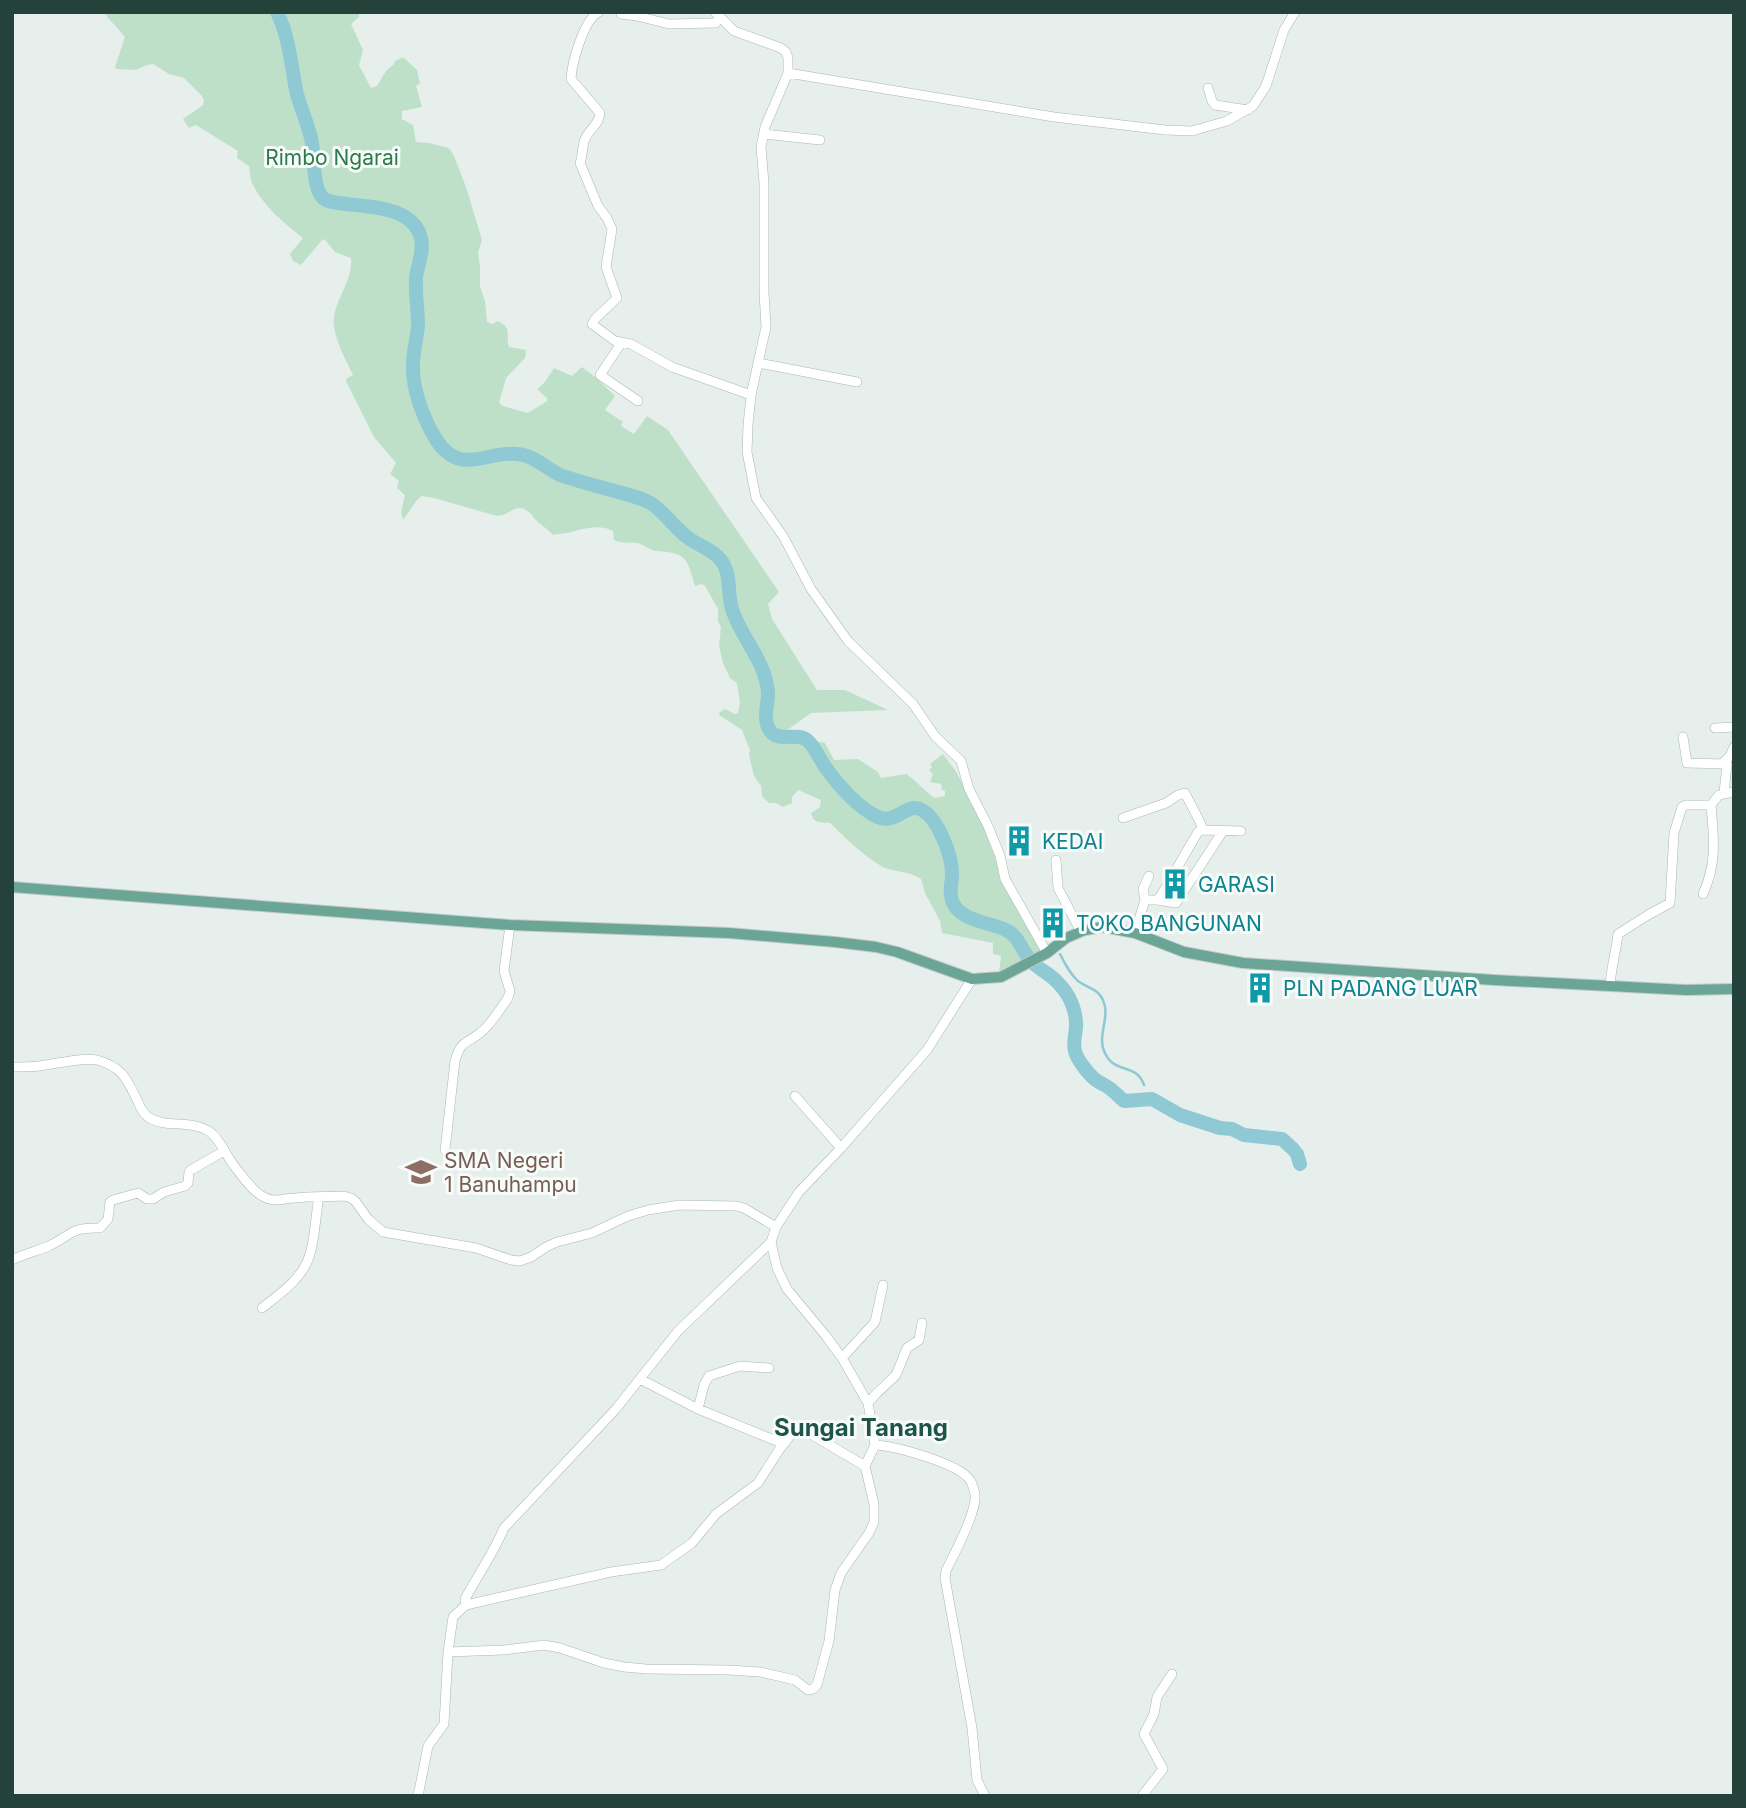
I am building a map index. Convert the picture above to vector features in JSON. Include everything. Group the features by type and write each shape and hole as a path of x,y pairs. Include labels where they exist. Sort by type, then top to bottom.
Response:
{"main road":[{"path":"12,887 510,925 738,934 876,947 972,979 1001,977 1047,953 1066,938 1102,927 1135,933 1184,952 1243,963 1494,980 1686,990 1734,989"}],"street":[{"path":"599,12 592,16 584,33 571,79 600,113 599,121 584,143 584,154 580,163 598,206 612,229 606,267 617,298 592,324 608,337 631,344 672,367 751,395"},
{"path":"789,73 1054,117 1192,131 1227,121 1254,106 1266,86 1284,30 1296,12"},
{"path":"619,13 669,24 716,23 717,15"},
{"path":"717,15 734,31 781,48 789,58 789,73 769,117 761,147 766,327 751,395 747,452 756,498 783,536 811,589 848,641 913,704 935,736 961,761 969,789 1000,856 1005,879 1047,953"},
{"path":"1208,88 1215,105 1248,110"},
{"path":"764,134 820,140"},
{"path":"622,342 600,375 638,401"},
{"path":"759,363 857,382"},
{"path":"1715,728 1734,727"},
{"path":"1683,737 1687,763 1724,762 1734,747"},
{"path":"1703,894 1712,870 1714,846 1711,805 1715,799 1729,792 1728,766 1724,762"},
{"path":"1123,818 1166,803 1185,793 1202,830"},
{"path":"1610,986 1618,934 1670,903 1674,832 1682,807 1711,805"},
{"path":"1145,900 1176,903 1223,831"},
{"path":"1157,900 1198,832 1241,831"},
{"path":"1056,860 1058,888 1081,932"},
{"path":"1135,933 1145,900 1143,889 1149,876"},
{"path":"445,1150 455,1061 459,1049 466,1041 481,1033 509,998 505,971 510,925"},
{"path":"466,1605 465,1599 504,1528 615,1410 678,1331 771,1242 776,1227 799,1192 841,1149 927,1050 972,979"},
{"path":"12,1067 37,1067 95,1060 106,1064 124,1075 148,1117 159,1122 183,1123 203,1128 215,1137 241,1175 266,1199 344,1196 351,1198 383,1232 476,1248 511,1261 531,1257 557,1242 592,1233 628,1216 679,1205 736,1206 776,1227"},
{"path":"795,1096 841,1149"},
{"path":"12,1260 48,1246 79,1228 100,1228 108,1219 110,1202 113,1200 138,1193 147,1199 153,1199 163,1192 185,1186 191,1170 224,1151"},
{"path":"262,1308 305,1268 312,1246 318,1197"},
{"path":"448,1652 544,1645 624,1667 760,1672 795,1680 808,1690 817,1685 829,1641 835,1590 841,1573 874,1522 874,1504 865,1466 875,1445 868,1404 842,1358 787,1289 777,1268 771,1242"},
{"path":"842,1358 875,1322 883,1285"},
{"path":"868,1404 896,1375 907,1348 919,1340 922,1323"},
{"path":"698,1409 709,1376 740,1366 769,1368"},
{"path":"640,1379 698,1409 784,1444"},
{"path":"418,1796 428,1746 444,1724 453,1617 466,1605 606,1573 661,1565 692,1543 716,1514 758,1483 790,1436 798,1430 802,1429 865,1466"},
{"path":"875,1445 888,1446 945,1464 970,1480 975,1496 970,1518 945,1578 972,1728 977,1780 985,1796"},
{"path":"1142,1796 1162,1772 1162,1767 1144,1734 1154,1714 1157,1697 1172,1674"}],"green space":[{"name":"Rimbo Ngarai","path":"103,12 359,12 359,17 351,24 363,50 359,65 371,88 377,86 386,71 401,58 417,70 420,83 416,86 422,107 402,111 402,119 413,125 416,142 449,148 454,156 482,240 478,252 480,286 487,322 492,324 498,321 503,324 507,329 509,347 526,350 525,358 506,378 499,403 528,413 547,401 537,389 554,368 572,376 582,367 615,396 605,410 623,422 621,426 634,434 647,416 668,430 779,592 768,604 772,619 817,690 845,690 888,710 811,713 783,733 825,743 834,760 858,759 878,772 881,778 907,774 934,798 945,796 945,791 942,790 941,784 930,782 933,774 929,770 932,767 930,764 943,754 997,834 1007,870 1022,906 1047,945 1063,946 998,981 1001,956 993,954 993,943 942,933 940,921 925,893 921,879 881,866 857,849 830,823 813,819 811,813 820,807 821,800 798,790 792,797 792,803 783,807 769,803 762,796 742,730 719,715 725,709 738,713 740,702 737,683 730,678 723,663 719,646 721,627 718,609 705,586 695,586 688,564 681,556 652,550 637,543 614,540 613,531 598,527 553,535 529,512 520,508 497,516 422,496 403,520 401,512 405,495 397,488 399,481 390,474 396,463 374,437 346,381 353,375 335,330 334,317 350,273 351,258 335,252 323,239 301,265 293,261 290,254 303,238 281,220 262,199 252,183 249,166 237,158 238,151 196,125 189,128 183,119 203,105 202,96 184,78 169,74 153,64 136,70 116,69 125,37"}],"waterway":[{"path":"277,12 287,41 296,90 311,136 315,180 319,193 331,202 379,208 400,214 417,228 421,238 416,277 418,325 413,375 423,414 437,441 446,451 465,460 506,454 523,455 560,475 649,502 687,537 717,556 727,571 733,612 763,671 768,693 768,728 779,737 799,737 808,741 842,789 863,808 878,817 891,818 911,808 922,810 928,815 939,829 950,857 954,905 970,918 1010,932 1030,960 1063,988 1075,1016 1076,1055 1092,1077 1109,1087 1124,1101 1152,1099 1180,1115 1220,1128 1232,1129 1244,1135 1282,1139 1297,1154 1300,1164"},
{"path":"1060,954 1075,978 1096,991 1103,1000 1105,1013 1102,1040 1109,1060 1136,1073 1144,1085"}],"place":[{"name":"KEDAI","path":"1019,841"},
{"name":"GARASI","path":"1175,884"},
{"name":"TOKO BANGUNAN","path":"1053,923"},
{"name":"PLN PADANG LUAR","path":"1260,988"},
{"name":"SMA Negeri 1 Banuhampu","path":"421,1172"}],"district":[{"name":"Sungai Tanang","path":"861,1427"}]}
